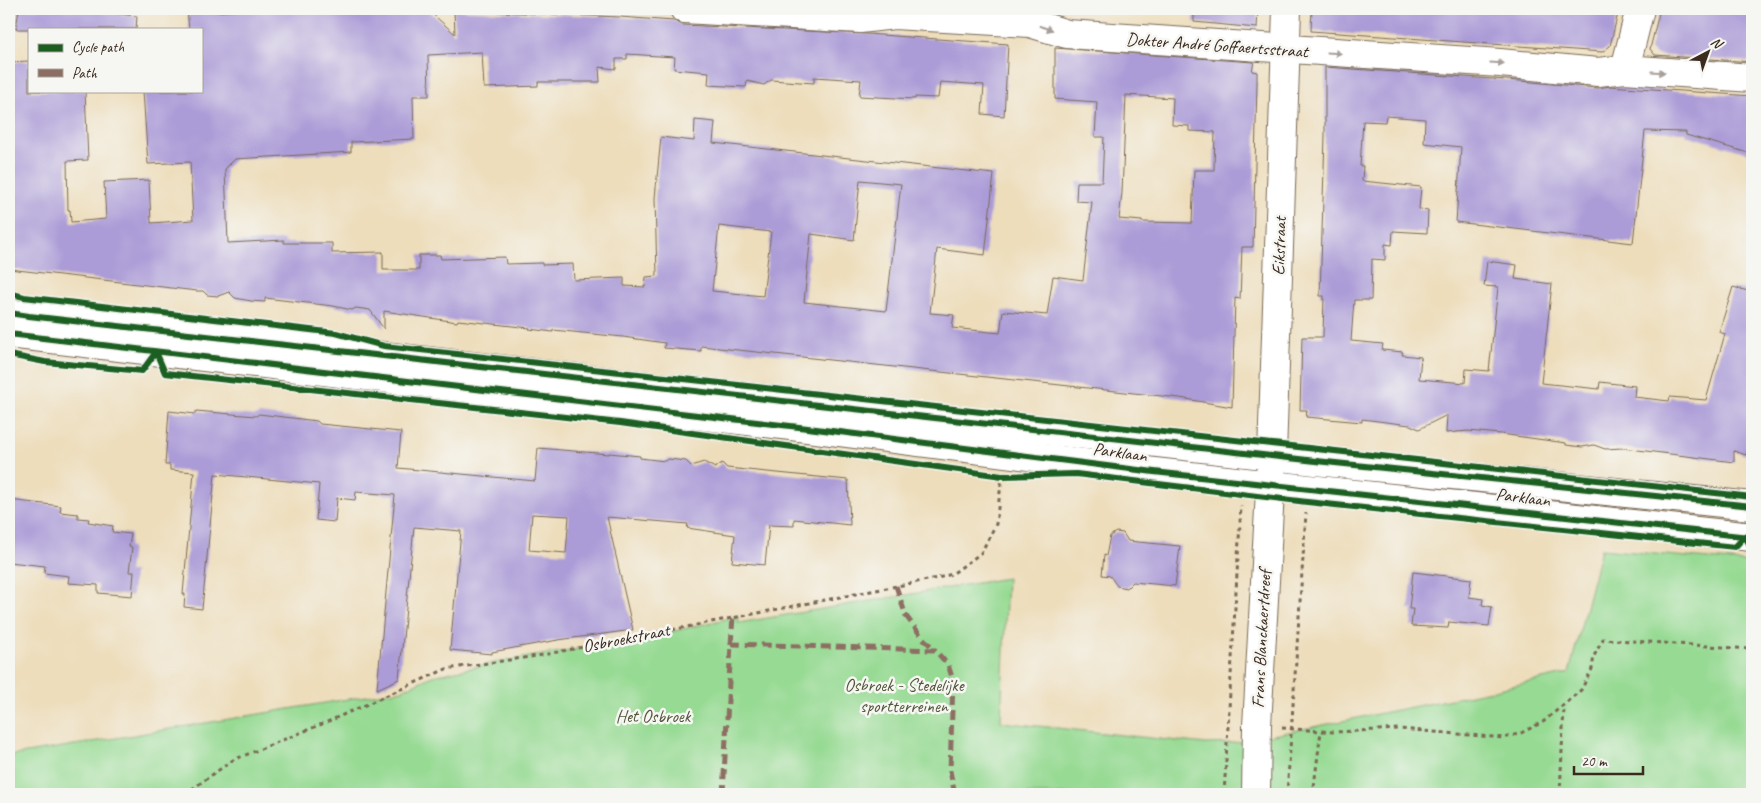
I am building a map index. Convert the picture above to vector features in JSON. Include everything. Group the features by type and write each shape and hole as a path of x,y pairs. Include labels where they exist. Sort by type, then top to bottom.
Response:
{"main road":[{"name":"Dokter André Goffaertsstraat","path":"684,9 860,19 894,15 1030,23 1067,34 1500,63 1598,72 1625,69 1752,78"},
{"name":"Eikstraat","path":"1270,484 1287,9"},
{"path":"1625,69 1640,9"},
{"name":"Parklaan","path":"9,313 1272,456 1751,503"},
{"name":"Parklaan","path":"9,334 1002,469 1154,472 1752,537"},
{"name":"Frans Blanckaertdreef","path":"1256,794 1257,726 1270,484"}],"path":[{"path":"1224,794 1241,503"},
{"path":"1288,794 1306,511"},
{"path":"1257,726 1321,731 1400,729 1504,738 1521,733 1543,722 1581,690 1592,670 1594,656 1603,639 1752,649"},
{"path":"1560,794 1564,705"},
{"path":"1313,794 1321,731"}],"green space":[{"name":"Osbroek - Stedelijke sportterreinen","path":"1601,549 1752,563 1752,794 9,794 9,756 402,690 432,676 504,661 645,638 738,616 738,623 1007,578 1001,722 1206,744 1234,743 1486,692 1569,673"}],"building":[{"path":"19,9 72,9 137,16 136,28 16,29"},
{"path":"216,9 216,12 256,9 427,9 455,34 454,10 620,17 674,21 683,25 867,34 1008,44 1004,116 982,114 984,85 940,82 938,98 915,97 915,99 859,96 861,80 814,77 814,83 771,80 764,85 747,81 746,87 708,85 709,72 674,69 675,57 627,54 627,59 616,59 616,69 599,67 600,82 538,82 538,86 484,88 482,52 428,55 429,96 413,96 414,139 351,142 351,152 235,159 225,169 228,243 284,240 284,243 332,243 332,253 383,252 383,270 419,270 419,255 440,255 441,259 505,257 506,264 573,264 574,280 624,278 624,286 645,287 646,277 657,276 655,198 661,137 694,141 695,120 715,122 713,143 994,174 985,255 937,249 930,313 954,315 952,328 1000,333 1003,311 1047,315 1053,276 1083,280 1092,202 1076,201 1077,182 1102,182 1104,137 1095,137 1097,102 1055,99 1055,48 1254,62 1252,71 1257,72 1257,82 1253,247 1242,247 1240,299 1235,298 1232,407 1180,398 701,346 701,351 664,348 665,343 623,337 553,330 553,332 458,320 457,322 384,311 384,329 370,310 356,308 352,310 265,298 265,302 251,301 235,298 229,292 218,296 207,295 203,291 9,269 9,62 28,61 28,92 85,92 88,160 67,161 68,210 70,210 71,222 106,219 104,182 149,180 151,223 193,220 190,162 148,164 143,92 202,92 202,28 189,28 187,10","holes":["1126,95 1173,98 1172,125 1189,126 1189,131 1215,132 1214,170 1194,170 1192,223 1142,222 1119,219 1122,193","860,180 901,184 886,311 804,302 811,234 854,240","719,226 771,232 763,296 712,291"]},
{"path":"1194,9 1258,9 1257,28 1194,22"},
{"path":"1312,9 1619,9 1610,46 1602,52 1311,31"},
{"path":"1660,9 1752,9 1752,62 1655,55 1650,49"},
{"path":"1325,67 1597,88 1610,86 1752,96 1752,154 1686,135 1686,132 1645,131 1633,243 1456,222 1461,147 1424,143 1425,119 1386,116 1385,122 1363,121 1360,166 1363,166 1362,181 1421,187 1419,209 1428,210 1427,233 1393,231 1392,245 1385,244 1385,260 1372,259 1371,300 1354,300 1351,341 1383,344 1382,350 1403,352 1402,355 1421,357 1419,379 1465,383 1466,369 1489,371 1498,287 1484,286 1487,261 1517,265 1515,279 1552,284 1541,383 1599,389 1600,382 1635,386 1634,397 1669,401 1670,397 1706,400 1725,334 1719,332 1733,287 1752,292 1752,433 1746,455 1734,451 1734,462 1622,448 1605,449 1594,445 1582,447 1501,434 1468,431 1446,433 1447,415 1419,429 1410,425 1362,419 1362,422 1306,417 1307,410 1300,410 1302,337 1323,337 1324,296 1320,296 1325,136"},
{"path":"169,411 195,414 196,411 256,416 259,414 317,421 320,424 401,432 398,468 535,481 538,448 640,456 640,458 665,461 669,459 686,461 691,466 704,462 715,468 722,463 727,468 848,480 850,525 794,519 794,526 769,525 765,565 732,562 735,535 687,528 688,524 607,517 633,630 558,640 492,652 492,654 450,650 461,531 414,527 399,679 377,689 395,495 356,492 355,500 337,498 335,522 316,520 319,484 215,474 202,609 184,607 185,594 183,594 194,472 170,470 170,465 165,465","holes":["532,514 569,516 566,553 529,550"]},
{"path":"9,500 61,506 60,512 78,514 78,518 89,519 88,522 113,526 112,532 131,534 129,547 132,547 129,572 134,572 132,596 98,593 98,585 68,583 69,576 44,573 45,566 9,562"},
{"path":"1116,532 1123,533 1128,541 1180,546 1175,586 1133,582 1127,588 1117,586 1110,576 1102,575 1104,555 1106,556 1110,536"},
{"path":"1413,572 1471,579 1469,597 1483,599 1482,605 1492,607 1489,626 1449,622 1448,628 1411,626 1413,609 1409,609"}],"marked path":[{"path":"896,586 906,616 935,650"},
{"path":"731,644 733,617"},
{"path":"723,794 731,644 935,650 948,665 953,680 950,771 954,790 958,794"}],"cycle path":[{"path":"9,293 24,297 336,333 384,346 1752,497"},
{"path":"9,313 1316,461 1752,506"},
{"path":"9,334 816,429 1154,472 1749,537"},
{"path":"9,355 45,362 142,371 156,352 165,373 620,423 1002,476 1076,474 1307,502 1735,547 1745,536 1752,549"}],"park label":[{"name":"Het Osbroek","path":"653,716"}]}
